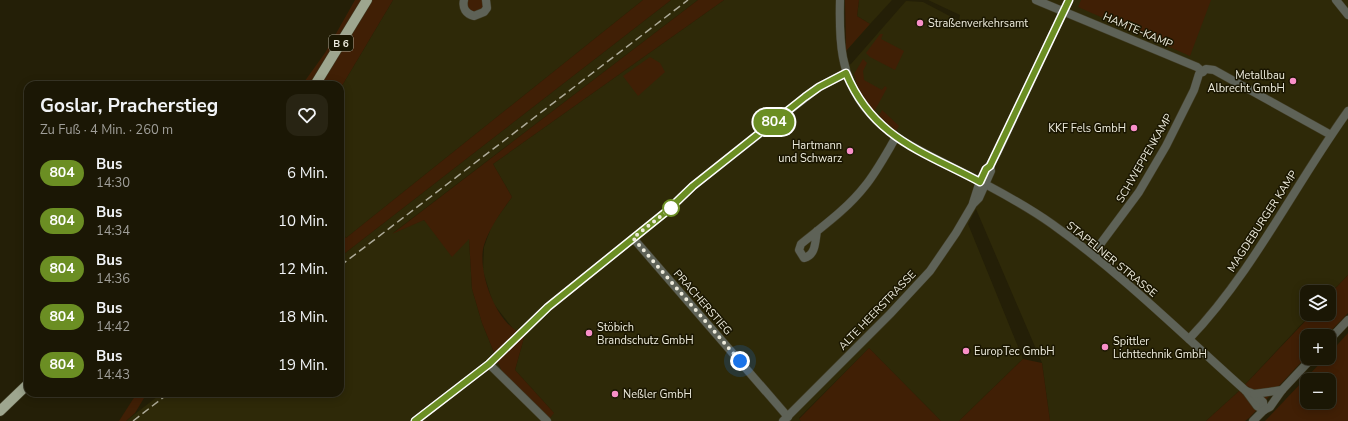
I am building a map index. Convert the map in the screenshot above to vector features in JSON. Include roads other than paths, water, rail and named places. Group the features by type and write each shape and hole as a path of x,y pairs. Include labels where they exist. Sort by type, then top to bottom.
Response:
{"main road":[{"name":"B 6","path":"317,81 366,0"},
{"path":"0,411 24,388"}],"street":[{"path":"464,0 463,6 465,11 474,16 484,12 487,8 486,0"},
{"name":"STAPELNER STRASSE","path":"840,0 841,49 846,73 858,99 879,123 896,137 983,183 1051,223 1093,254 1189,339 1246,391 1257,406 1264,410"},
{"name":"HAMTE-KAMP","path":"1036,0 1104,27 1204,71 1214,70 1331,135"},
{"name":"ALTE HEERSTRASSE","path":"786,419 911,293 946,248 973,204 974,196 983,183 986,169 990,166 1069,0"},
{"path":"1336,0 1348,15"},
{"name":"SCHWEPPENKAMP","path":"1093,254 1138,192 1166,146 1194,90 1199,74 1204,71"},
{"path":"415,421 489,364 548,307 671,208 693,186 805,97 819,87 846,73"},
{"name":"MAGDEBURGER KAMP","path":"1189,339 1228,293 1348,111"},
{"path":"817,231 864,188 878,169 896,137"},
{"name":"PRACHERSTIEG","path":"633,238 786,419"},
{"path":"1336,333 1348,320"},
{"path":"489,364 547,421"},
{"path":"1253,421 1264,410 1273,404 1282,390 1305,365"},
{"path":"1254,394 1282,390"},
{"name":"STAPELNER STRASSE","path":"1246,391 1254,394"},
{"path":"1254,394 1263,402 1264,410"}],"railway":[{"path":"344,263 688,0"},
{"path":"133,421 164,397"}],"place":[{"name":"Straßenverkehrsamt","path":"920,23"},
{"name":"Metallbau Albrecht GmbH","path":"1293,81"},
{"name":"KKF Fels GmbH","path":"1134,128"},
{"name":"Hartmann und Schwarz","path":"850,151"},
{"name":"Stöbich Brandschutz GmbH","path":"589,333"},
{"name":"Spittler Lichttechnik GmbH","path":"1105,347"},
{"name":"EuropTec GmbH","path":"966,351"},
{"name":"Neßler GmbH","path":"615,394"}]}
